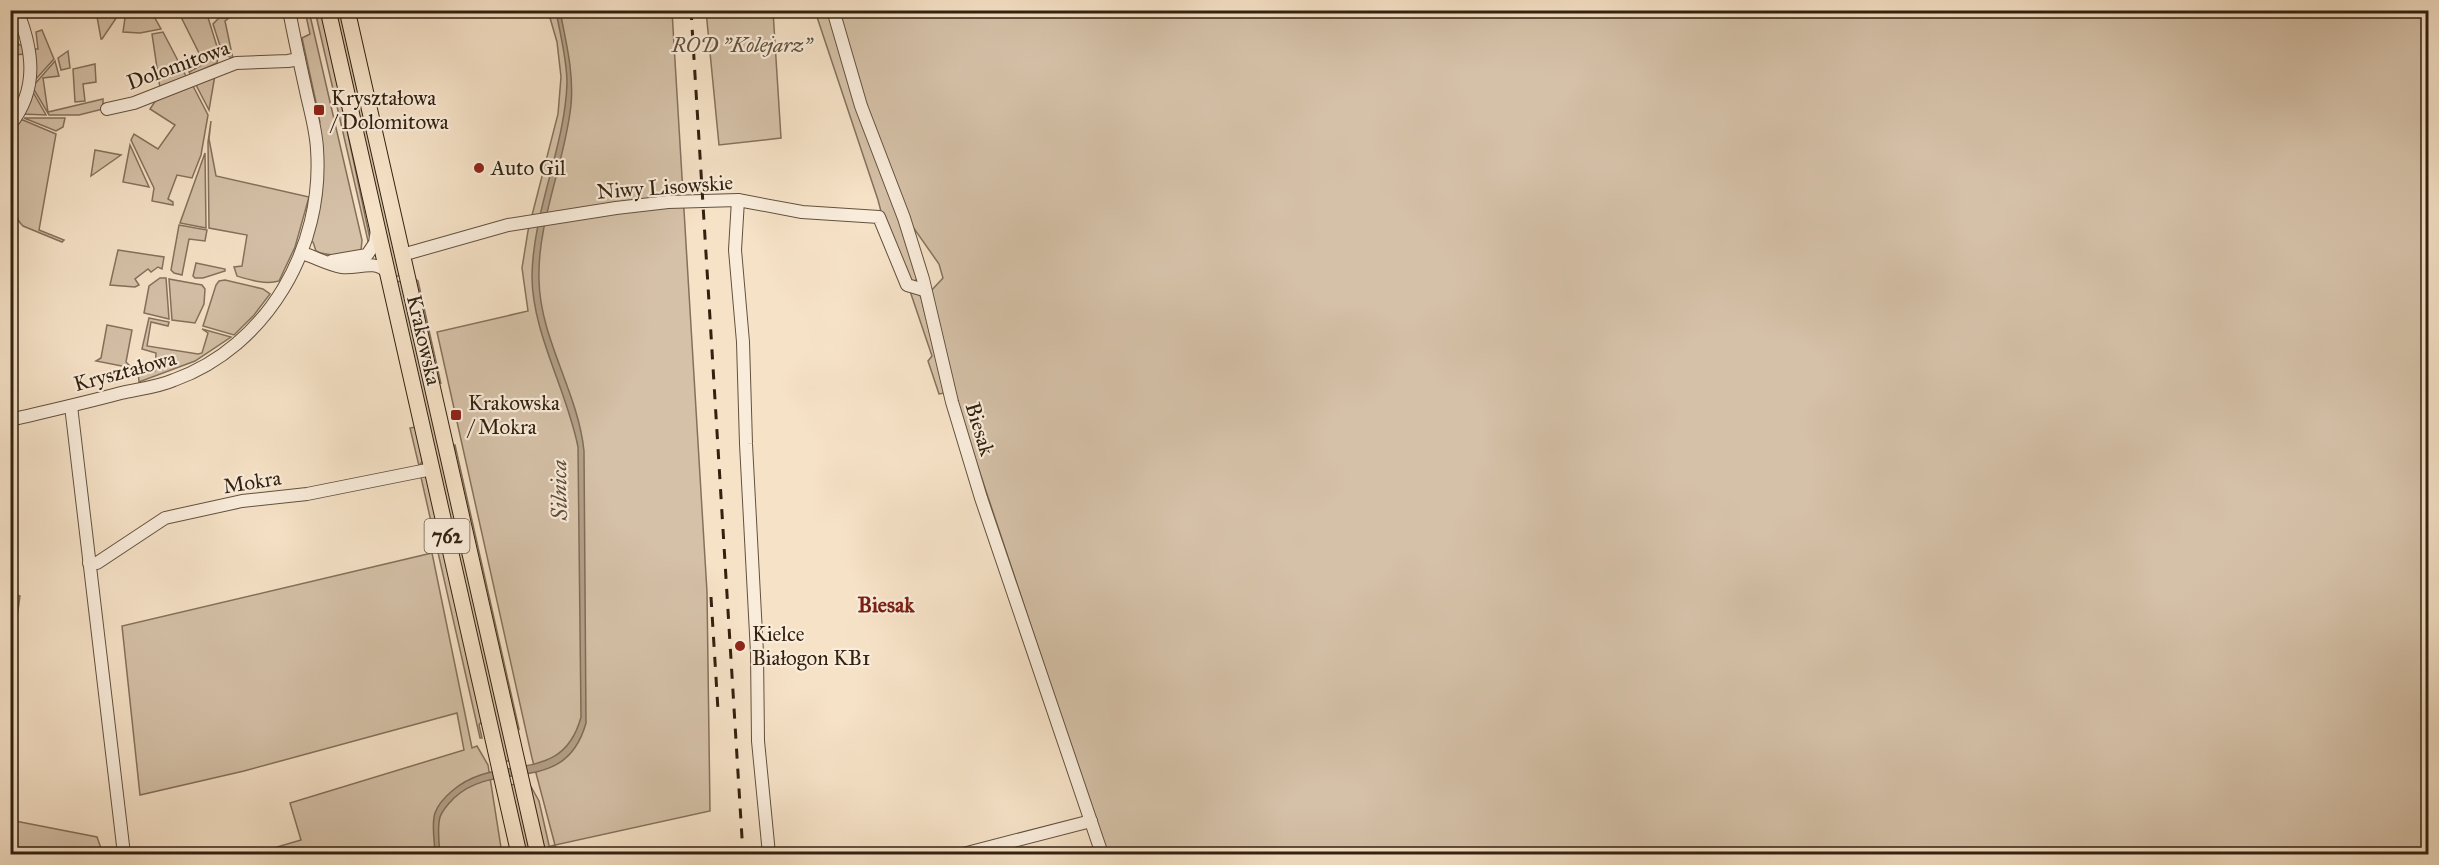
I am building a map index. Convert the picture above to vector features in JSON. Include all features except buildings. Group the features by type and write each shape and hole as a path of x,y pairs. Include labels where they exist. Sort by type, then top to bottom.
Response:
{"main road":[{"name":"Krakowska","path":"328,10 519,855"},
{"name":"Krakowska","path":"347,10 538,855"}],"street":[{"path":"10,125 28,94 31,78 29,44 17,10"},
{"name":"Kryształowa","path":"10,420 174,381 207,365 235,346 267,314 283,290 302,253 314,211 318,164 316,134 289,10"},
{"name":"Biesak","path":"833,10 861,106 904,218 952,402 981,498 1102,855"},
{"name":"Dolomitowa","path":"107,109 134,103 236,63 299,59"},
{"path":"738,200 735,250 743,342 757,653 760,780 769,855"},
{"name":"Niwy Lisowskie","path":"402,255 508,225 543,219 668,202 738,200 802,212 879,217 907,285 924,290"},
{"path":"328,262 369,253 375,243 377,228"},
{"path":"302,253 343,267 378,265 387,272"},
{"path":"71,406 118,786 124,855"},
{"name":"Mokra","path":"89,563 98,563 165,518 242,501 307,494 432,469"},
{"path":"963,855 1091,821"}],"green space":[{"path":"96,11 121,11 102,39 101,39"},
{"path":"126,11 151,11 161,29 140,33 123,32"},
{"path":"178,11 206,11 219,53 217,63 191,75 189,72 200,66 198,62 202,59"},
{"path":"305,11 309,11 362,240 361,251 338,255 327,254 316,251 313,242 310,241 317,123 320,122 318,115 322,113 320,106 317,107 302,38 310,34"},
{"path":"315,11 322,11 370,239 367,250 368,241"},
{"path":"334,11 341,11 400,276 394,276"},
{"path":"548,11 672,11 707,592 710,811 555,845 532,758 437,332 528,311 522,268 528,231 558,114 561,77 557,42"},
{"name":"ROD \"Kolejarz\"","path":"706,11 773,11 781,138 719,145"},
{"path":"815,11 830,11 903,227 917,278 914,283 908,282 883,219"},
{"path":"837,11 2428,11 2428,854 1107,854 955,398 929,293 943,278 939,264 908,220 872,126"},
{"path":"219,18 229,18 225,21 233,59 222,52 213,24"},
{"path":"10,22 19,45 24,45 27,54 11,55"},
{"path":"42,30 54,59 35,80 33,49 38,49 36,32"},
{"path":"163,32 187,78 160,88 152,34"},
{"path":"68,51 70,68 61,70 58,58"},
{"path":"55,61 59,76 43,78 48,112 103,99 103,109 79,115 49,115 33,88"},
{"path":"95,64 96,82 83,84 85,101 75,102 73,69"},
{"path":"215,75 209,110 195,83"},
{"path":"193,86 208,115 201,155 192,178 177,175 168,199 173,202 173,205 152,201 154,188 131,140 134,134 158,149 175,125 150,109 156,100"},
{"path":"33,92 46,115 22,114"},
{"path":"24,118 65,118 63,127 56,131"},
{"path":"23,120 56,134 39,230 64,240 62,242 23,226 13,206 9,180 10,129 17,121"},
{"path":"211,121 209,139 216,176 309,197 295,247 279,281 263,282 237,276 234,267 242,266 247,235 209,228 208,142"},
{"path":"130,145 149,187 123,182"},
{"path":"95,150 121,155 91,176"},
{"path":"205,153 206,228 180,223"},
{"path":"179,225 207,230 205,241 189,239 182,275 171,270"},
{"path":"118,250 164,257 162,269 158,267 151,272 148,269 135,279 139,285 135,287 110,285"},
{"path":"196,263 225,269 225,271 203,278 195,278 193,276"},
{"path":"413,277 418,281 441,384 432,365"},
{"path":"160,278 166,278 169,319 144,313 149,286"},
{"path":"169,279 202,285 205,289 204,304 195,323 172,320"},
{"path":"225,280 263,289 270,294 254,315 234,335 203,326 216,285 219,281"},
{"path":"402,281 510,761 504,761 395,282"},
{"path":"910,291 918,293 921,297 945,393 939,394 928,361 932,356"},
{"path":"149,318 169,322 168,326 151,322 147,346 198,354 202,353 208,333 202,329 231,337 195,361 139,382 138,369 155,371 156,353 142,349"},
{"path":"107,325 132,330 126,362 132,368 96,361 101,358"},
{"path":"415,427 424,459 419,466 410,428"},
{"path":"454,445 519,729 514,726 458,479"},
{"path":"420,473 426,475 483,720 479,725 482,738 480,738"},
{"path":"432,553 472,748 477,746 488,765 502,854 253,854 301,840 290,803 464,750 457,713 244,771 140,795 122,626"},
{"path":"11,593 20,596 15,631 11,630"},
{"path":"529,783 539,801 551,854 544,854"},
{"path":"516,784 531,854 525,854 510,785"},
{"path":"10,820 97,837 103,854 11,854"},
{"path":"555,845 557,854 553,854 551,846"}],"shaded area":[{"path":"556,11 560,11 569,58 571,105 568,127 542,236 539,280 546,323 575,408 584,451 586,723 576,746 562,761 528,774 489,780 471,786 454,798 440,817 438,831 440,854 435,854 433,828 435,813 452,791 470,779 527,766 559,753 572,739 581,717 578,447 538,319 532,276 538,227 565,107 566,65"}],"railway":[{"path":"691,10 743,854"},
{"path":"711,597 718,710"}],"place":[{"name":"Kryształowa / Dolomitowa","path":"319,110"},
{"name":"Auto Gil","path":"479,168"},
{"name":"Krakowska / Mokra","path":"456,415"},
{"name":"Kielce Białogon KB1","path":"740,646"}],"district":[{"name":"Biesak","path":"886,604"}],"water label":[{"name":"Silnica","path":"559,490"}]}
